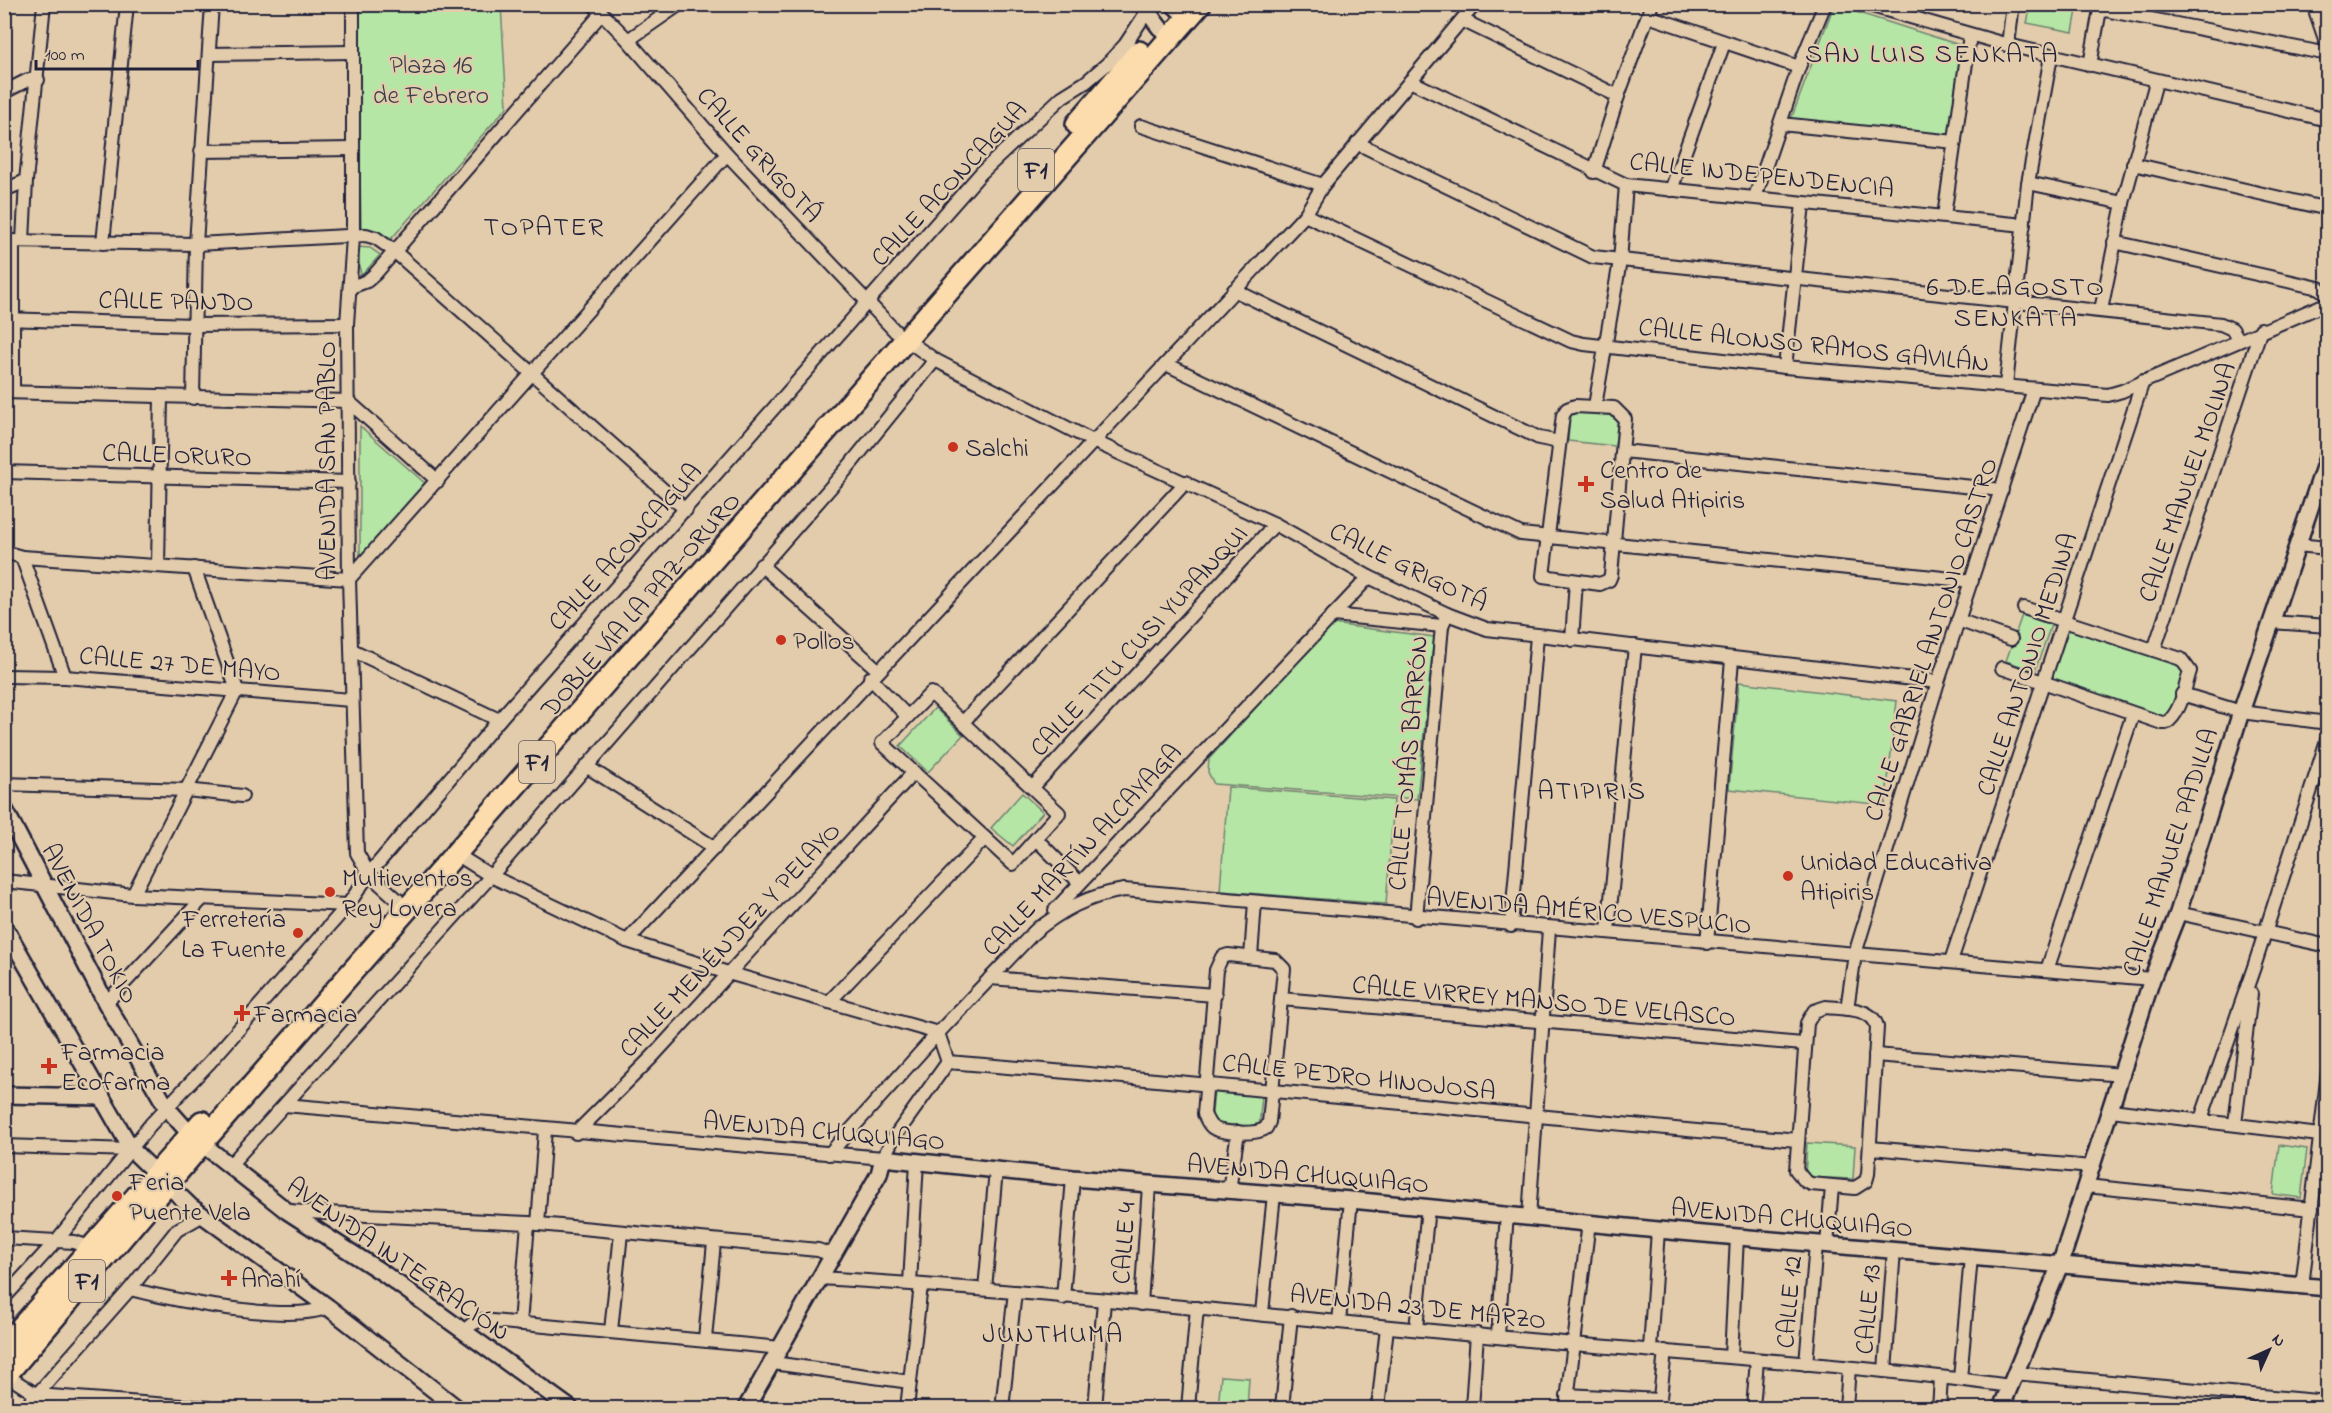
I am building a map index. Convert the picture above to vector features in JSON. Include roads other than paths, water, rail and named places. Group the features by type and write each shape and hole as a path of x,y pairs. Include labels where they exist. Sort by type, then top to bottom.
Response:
{"highway":[{"name":"DOBLE VÍA LA PAZ-ORURO","path":"5,1376 162,1179 398,900 902,336 1160,28 1184,8"},
{"name":"DOBLE VÍA LA PAZ-ORURO","path":"196,1139 456,854 1184,8"},
{"name":"DOBLE VÍA LA PAZ-ORURO","path":"4,1347 93,1248 162,1179"}],"street":[{"path":"44,4 26,181 14,241 9,319 9,392 348,401 438,480"},
{"path":"103,243 128,4"},
{"path":"192,398 196,244 212,4"},
{"name":"AVENIDA SAN PABLO","path":"353,4 353,237 347,324 351,700 357,853 369,874 398,900"},
{"path":"628,40 680,4"},
{"path":"627,941 1305,215 1323,185 1475,4"},
{"path":"1755,197 1799,68 1825,4"},
{"path":"1865,4 2051,56 2328,120"},
{"path":"2008,45 2013,4"},
{"path":"2313,4 2328,48"},
{"path":"1147,6 1160,28"},
{"name":"CALLE ACONCAGUA","path":"4,1298 57,1240 167,1108 348,905 369,874 499,720 981,173 1062,97 1086,82 1119,51 1147,6"},
{"path":"2090,65 2101,7 2328,54"},
{"path":"351,287 367,281 394,252 597,9"},
{"name":"CALLE GRIGOTÁ","path":"597,9 628,40 727,154 866,303 902,336 935,360 1095,442 1275,524 1444,620 1537,636 1938,682"},
{"path":"1594,172 1618,96 1650,10 1724,43 1799,68"},
{"path":"1462,20 1618,96"},
{"path":"1944,216 1970,35"},
{"path":"1671,190 1724,43"},
{"path":"209,54 353,52"},
{"path":"2006,385 2028,183 2051,56"},
{"path":"4,92 28,80 38,80"},
{"name":"CALLE INDEPENDENCIA","path":"1410,81 1594,172 1626,185 2024,225"},
{"path":"2101,310 2123,203 2156,82"},
{"path":"1780,124 1955,142"},
{"path":"1141,126 1323,185"},
{"path":"1358,143 1593,257 2221,324 2232,329 2239,340"},
{"path":"201,151 352,149"},
{"path":"4,552 22,556 349,579 727,154"},
{"path":"2133,164 2328,209"},
{"path":"4,190 26,181"},
{"path":"2028,183 2123,203"},
{"path":"1595,406 1620,261 1626,185"},
{"path":"1785,367 1803,204"},
{"name":"CALLE ALONSO RAMOS GAVILÁN","path":"1305,215 1571,341 1785,367 2034,389 2108,395 2261,329 2328,303"},
{"path":"14,241 196,244 366,235 376,238 686,510"},
{"path":"2114,242 2319,288 2328,295"},
{"path":"1234,290 1539,438 1559,442"},
{"name":"CALLE PANDO","path":"9,319 193,325 347,324"},
{"name":"CALLE MANUEL MOLINA","path":"2154,650 2261,329"},
{"path":"230,1165 491,876 876,434 935,360"},
{"path":"1166,364 1521,534 1972,581"},
{"name":"CALLE ANTONIO MEDINA","path":"1952,961 2143,381"},
{"name":"CALLE GABRIEL ANTONIO CASTRO","path":"1847,1009 1855,954 1938,682 2034,389"},
{"path":"158,566 161,397"},
{"path":"1575,406 1614,408 1623,414 1626,426 1616,543 1609,580 1600,584 1543,576 1559,442 1563,415 1575,406"},
{"path":"1623,450 2002,490"},
{"name":"CALLE MANUEL PADILLA","path":"2001,1408 2060,1265 2152,979 2178,913 2241,712 2327,460"},
{"name":"CALLE ORURO","path":"4,472 349,482"},
{"path":"963,721 1186,482"},
{"name":"CALLE TITU CUSI YUPANQUI","path":"1033,787 1275,524"},
{"path":"2297,546 2328,548"},
{"path":"22,556 65,677"},
{"path":"762,566 874,674 908,716"},
{"path":"133,895 237,690 194,568"},
{"name":"CALLE MARTÍN ALCAYAGA","path":"829,1154 938,1033 1369,578"},
{"path":"1572,640 1576,580"},
{"path":"2002,669 2043,685 2166,723 2174,716 2182,694 2190,671 2188,665 2181,659 2024,608"},
{"path":"1333,615 1444,620"},
{"name":"CALLE TOMÁS BARRÓN","path":"1416,918 1444,620"},
{"path":"1958,620 2012,639"},
{"path":"2271,622 2328,626"},
{"path":"1511,926 1537,636"},
{"path":"1608,931 1635,646"},
{"path":"352,650 499,720"},
{"path":"1707,943 1732,660"},
{"name":"CALLE 27 DE MAYO","path":"4,676 65,677 351,700"},
{"path":"932,693 1059,813 1013,864 882,743 908,716 932,693"},
{"path":"2182,694 2241,712 2328,723"},
{"path":"2047,970 2133,714"},
{"path":"2201,1119 2254,968 2328,737"},
{"path":"586,766 715,848"},
{"name":"CALLE MENÉNDEZ Y PELAYO","path":"576,1133 652,1057 914,772"},
{"path":"4,784 186,790 242,796"},
{"name":"AVENIDA TOKIO","path":"4,808 42,885 106,1003 167,1108 196,1139"},
{"path":"829,1002 985,838"},
{"path":"1037,840 1080,883"},
{"path":"456,854 491,876 627,941 728,973 938,1033 948,1062 893,1139 883,1158 879,1174 746,1408"},
{"path":"4,881 133,895 348,905"},
{"name":"AVENIDA AMÉRICO VESPUCIO","path":"1033,933 1074,904 1097,894 1124,890 1416,918 1549,929 1608,931 1707,943 1952,961 2152,979"},
{"path":"106,1003 203,898"},
{"path":"1251,957 1256,902"},
{"path":"2178,913 2328,946"},
{"path":"4,926 132,1150 203,1215 328,1307 457,1408"},
{"path":"1529,1217 1549,929"},
{"path":"1228,955 1251,957 1281,964 1284,969 1273,1090 1266,1128 1257,1132 1218,1130 1207,1121 1204,1114 1215,995 1216,970 1222,957 1228,955"},
{"path":"2235,1123 2254,968"},
{"path":"990,978 1215,995"},
{"name":"CALLE VIRREY MANSO DE VELASCO","path":"1281,999 1803,1044"},
{"path":"1826,1007 1869,1014 1876,1021 1870,1148 1866,1181 1855,1188 1812,1184 1800,1177 1796,1162 1803,1044 1807,1023 1814,1011 1826,1007"},
{"path":"1875,1055 2123,1075"},
{"name":"CALLE PEDRO HINOJOSA","path":"948,1062 1207,1083 1536,1117 1797,1140"},
{"path":"2302,1286 2323,1135 2328,1072"},
{"path":"4,1095 102,1097"},
{"name":"AVENIDA CHUQUIAGO","path":"285,1105 545,1131 883,1158 1149,1185 1351,1200 1658,1230 2328,1288"},
{"path":"2111,1110 2323,1135"},
{"path":"520,1324 545,1131"},
{"path":"1229,1190 1238,1132"},
{"name":"AVENIDA INTEGRACIÓN","path":"196,1139 287,1211 383,1273 570,1408"},
{"path":"4,1146 132,1150"},
{"path":"1870,1148 2092,1167"},
{"path":"908,1408 916,1284 918,1162"},
{"path":"985,1289 996,1170"},
{"path":"1063,1298 1073,1178"},
{"name":"CALLE 4","path":"1141,1304 1149,1185"},
{"path":"2086,1186 2313,1205 2328,1202"},
{"name":"CALLE 12","path":"1806,1364 1832,1187"},
{"path":"1262,1313 1274,1194"},
{"path":"1339,1322 1351,1200"},
{"path":"1416,1329 1428,1207"},
{"path":"287,1211 533,1224 818,1250 832,1255"},
{"path":"1498,1335 1507,1214"},
{"path":"25,1408 130,1289 177,1230 203,1215"},
{"path":"1566,1408 1589,1222"},
{"path":"1650,1349 1658,1230"},
{"path":"611,1331 621,1233"},
{"path":"1731,1357 1737,1237"},
{"path":"4,1238 57,1240 93,1248"},
{"path":"705,1339 714,1242"},
{"name":"CALLE 13","path":"1885,1371 1894,1250"},
{"path":"1960,1379 1971,1257"},
{"name":"AVENIDA 23 DE MARZO","path":"820,1278 985,1289 1063,1298 1262,1313 1387,1327 1498,1335 1573,1344 1885,1371 1941,1379 2012,1380 2293,1404 2328,1402"},
{"path":"130,1289 218,1306 291,1313 314,1313 328,1307"},
{"path":"1002,1408 1015,1292"},
{"path":"1095,1408 1104,1301"},
{"path":"1188,1408 1197,1308"},
{"path":"1282,1408 1291,1316"},
{"path":"464,1331 472,1324 482,1320 705,1339 781,1348"},
{"path":"1378,1408 1387,1327"},
{"path":"1472,1408 1477,1334"},
{"path":"1567,1395 1659,1404 1665,1351"},
{"path":"1754,1408 1758,1360"},
{"path":"773,1363 910,1382"},
{"path":"1846,1408 1849,1368"},
{"path":"5,1376 37,1395 208,1408"},
{"path":"1939,1408 1941,1379"}],"place":[{"name":"Salchi","path":"953,447"},
{"name":"Centro de Salud Atipiris","path":"1586,484"},
{"name":"Pollos","path":"781,640"},
{"name":"Unidad Educativa Atipiris","path":"1788,876"},
{"name":"Multieventos Rey Lovera","path":"330,892"},
{"name":"Ferretería La Fuente","path":"298,933"},
{"name":"Farmacia","path":"242,1013"},
{"name":"Farmacia Ecofarma","path":"49,1066"},
{"name":"Feria Puente Vela","path":"117,1196"},
{"name":"Anahí","path":"229,1278"}],"district":[{"name":"SAN LUIS SENKATA","path":"1932,53"},
{"name":"TOPATER","path":"544,226"},
{"name":"6 DE AGOSTO SENKATA","path":"2016,302"},
{"name":"ATIPIRIS","path":"1592,790"},
{"name":"JUNTHUMA","path":"1053,1333"}],"park label":[{"name":"Plaza 16 de Febrero","path":"431,79"}]}
